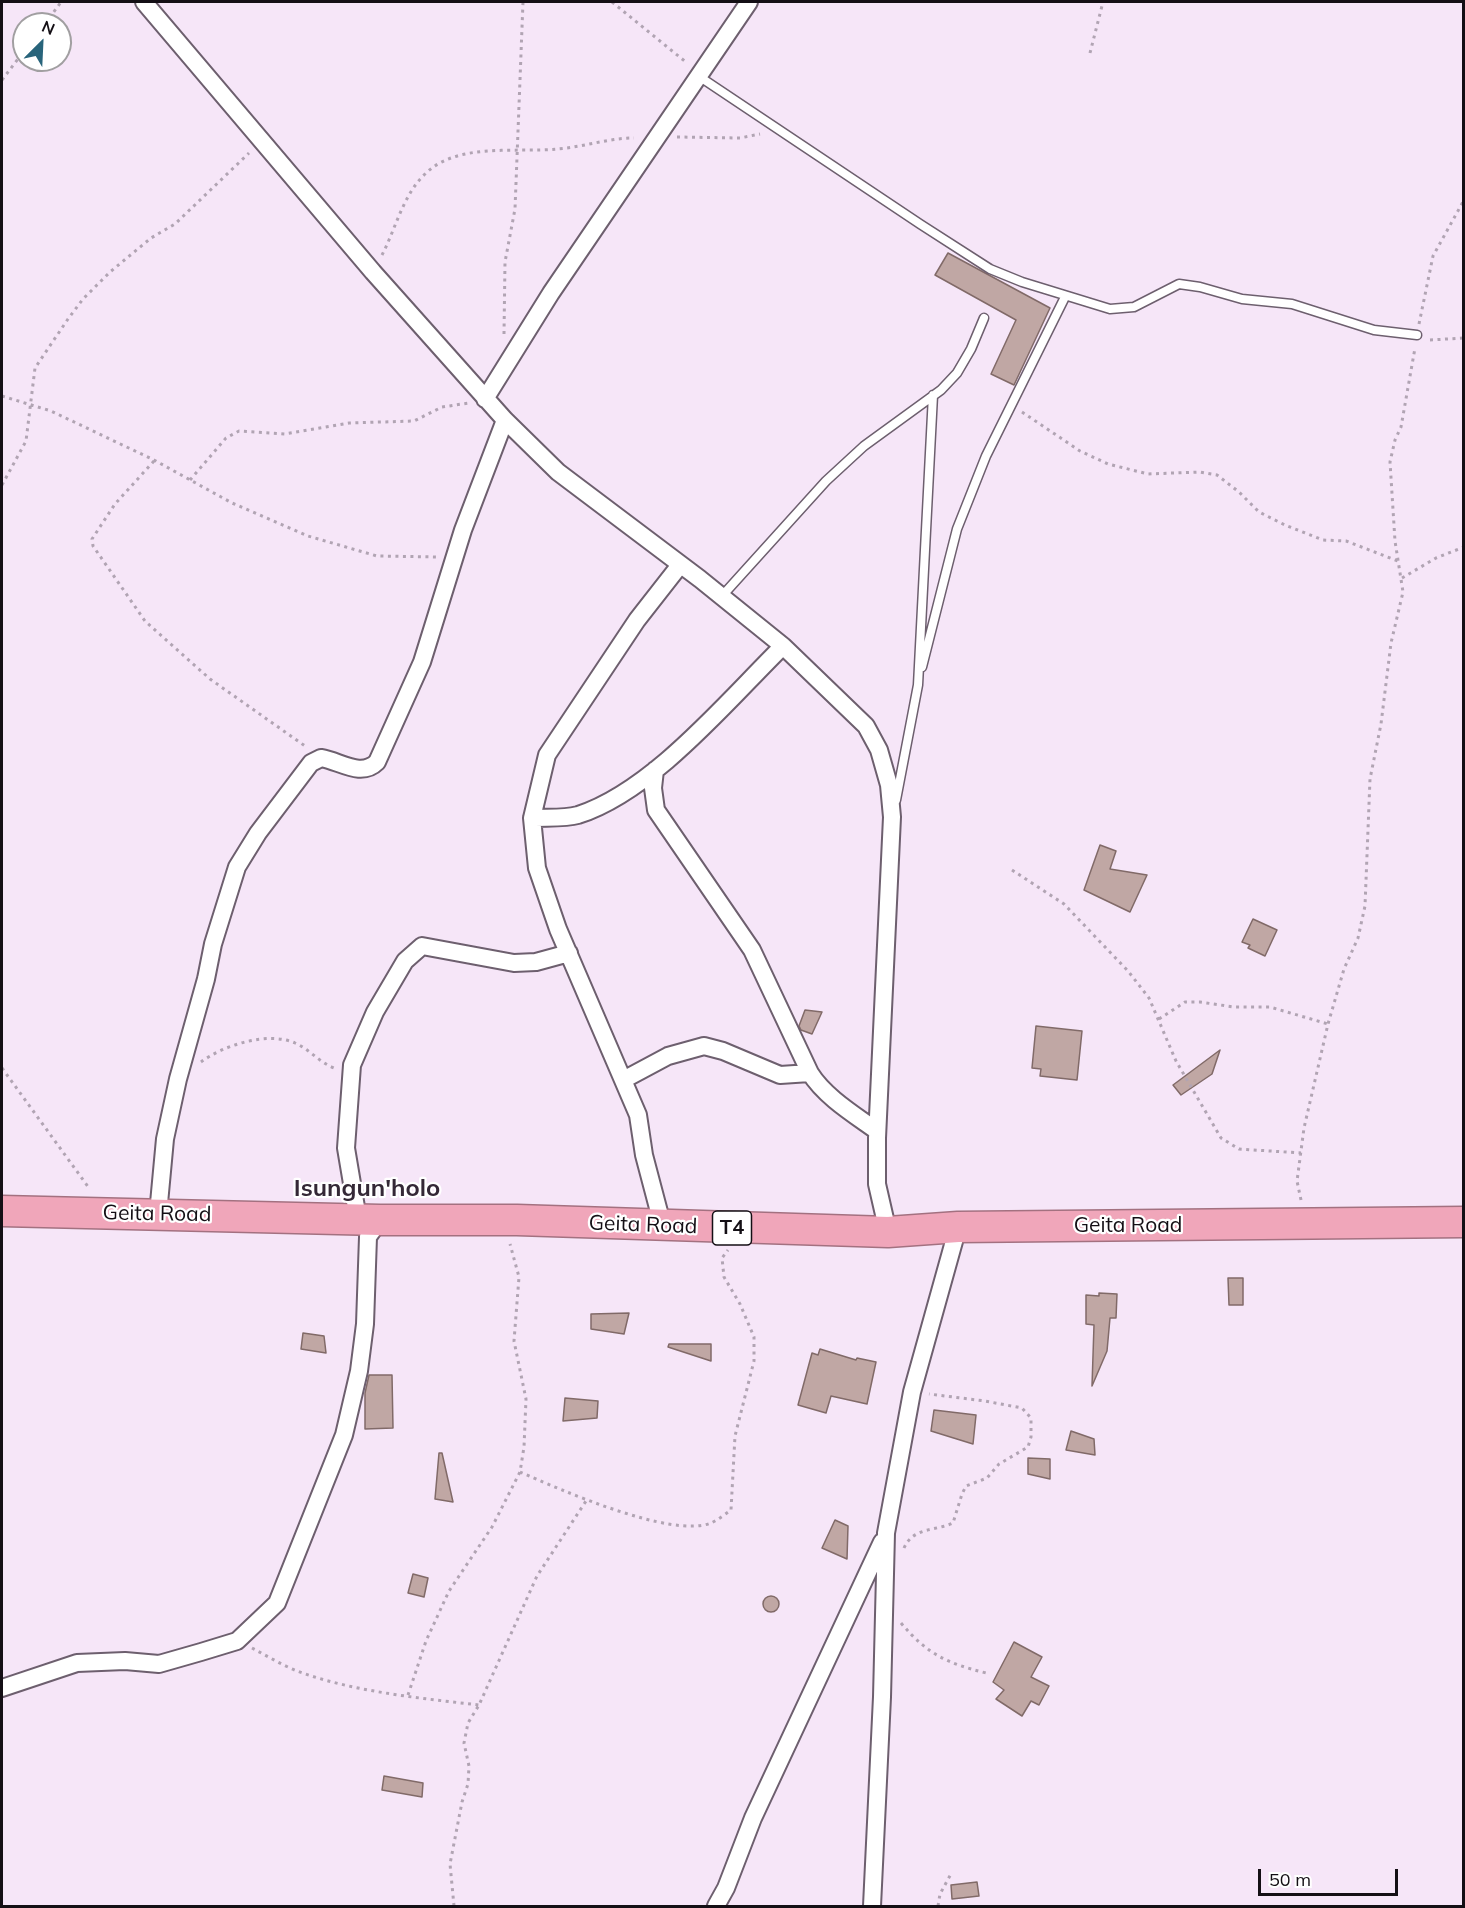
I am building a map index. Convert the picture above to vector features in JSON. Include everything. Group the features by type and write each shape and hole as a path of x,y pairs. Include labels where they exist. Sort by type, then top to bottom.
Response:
{"highway":[{"name":"Geita Road","path":"2,1211 517,1220 663,1227 888,1232 958,1227 1464,1222"}],"street":[{"path":"144,2 262,138 374,273 458,365 484,399 558,472 722,596 783,646 866,726 879,750 889,785 892,817 877,1131 877,1184 888,1232"},
{"path":"484,399 505,363 749,2"},
{"path":"158,1214 165,1139 178,1079 207,979 213,944 237,867 303,770 321,758 362,771 370,769 386,747 395,720 409,695 422,662 463,530 505,420"},
{"path":"663,1227 645,1155 638,1115 625,1079 569,953 537,868 532,818 547,755 637,620 680,565"},
{"path":"532,818 575,816 611,801 655,770 783,646"},
{"path":"655,770 653,788 656,810 752,950 810,1073 815,1081 840,1103 877,1131"},
{"path":"2,1688 77,1664 125,1661 159,1664 237,1641 262,1620 277,1603 344,1435 359,1371 368,1289 369,1219 346,1148 351,1073 375,1012 405,961 422,945 514,963 536,962 569,953"},
{"path":"625,1079 669,1056 704,1046 723,1051 780,1075 810,1073"},
{"path":"872,1906 882,1697 886,1533 912,1392 958,1227"},
{"path":"716,1906 726,1888 753,1818 844,1629 886,1533"}],"lane":[{"path":"700,76 990,269 1065,297 1110,309 1124,309 1146,302 1179,284 1242,299 1292,304 1374,330 1417,335"},
{"path":"892,817 918,685 957,529 986,456 1065,297"},
{"path":"722,596 826,481 864,446 933,395 957,373 971,349 984,318"},
{"path":"918,685 933,395"}],"path":[{"path":"505,363 505,262 515,209 523,2"},
{"path":"612,2 682,58 700,76"},
{"path":"1090,53 1103,2"},
{"path":"2,80 12,67"},
{"path":"374,273 412,188 426,172 447,160 518,149 556,149 615,138 700,136 740,138 783,131"},
{"path":"2,485 26,441 35,368 83,298 151,238 175,224 242,162 262,138"},
{"path":"1305,1225 1297,1181 1301,1153 1328,1024 1344,969 1358,938 1365,906 1370,779 1381,724 1391,643 1403,592 1395,541 1390,462 1395,440 1401,427 1433,256 1464,200"},
{"path":"1417,335 1440,342 1464,338"},
{"path":"2,396 51,411 154,460 232,503 308,536 376,556 455,557"},
{"path":"190,480 226,438 239,431 285,434 349,423 414,421 442,407 484,399"},
{"path":"1011,404 1080,451 1108,464 1148,474 1200,472 1217,475 1259,512 1285,525 1323,540 1346,541 1399,561"},
{"path":"154,460 116,504 92,539 93,546 145,621 167,638 210,679 321,758"},
{"path":"1402,578 1436,558 1464,547"},
{"path":"1012,870 1046,890 1099,939 1149,998 1176,1061 1221,1138 1239,1149 1301,1153"},
{"path":"1159,1019 1185,1002 1200,1002 1234,1007 1270,1007 1328,1024"},
{"path":"178,1079 212,1054 270,1037 296,1043 313,1057 351,1073"},
{"path":"2,1068 107,1213"},
{"path":"408,1695 426,1641 449,1591 492,1527 520,1472 524,1447 526,1399 514,1341 519,1278 509,1241 517,1220"},
{"path":"520,1472 586,1501 613,1510 692,1526 711,1523 731,1510 735,1436 754,1361 754,1337 740,1304 724,1277 722,1258 745,1228"},
{"path":"902,1554 906,1543 916,1535 928,1528 953,1523 966,1486 987,1478 999,1464 1028,1447 1031,1437 1031,1418 1022,1408 912,1392"},
{"path":"454,1906 450,1864 462,1802 468,1784 469,1766 464,1743 468,1723 537,1576 586,1501"},
{"path":"883,1601 912,1636 932,1654 949,1663 986,1673"},
{"path":"237,1641 297,1671 408,1695 478,1705"},
{"path":"938,1906 940,1893 952,1872"}],"building":[{"path":"948,253 1050,308 1014,385 991,374 1016,320 935,275"},
{"path":"1100,845 1116,851 1110,869 1147,875 1130,912 1084,890"},
{"path":"1253,919 1277,930 1265,956 1248,948 1250,945 1242,942"},
{"path":"805,1010 822,1012 812,1034 801,1030 799,1026"},
{"path":"1036,1026 1082,1031 1077,1080 1040,1076 1041,1069 1032,1068"},
{"path":"1220,1050 1212,1074 1181,1095 1173,1085"},
{"path":"1228,1278 1243,1278 1243,1305 1229,1305"},
{"path":"1099,1293 1117,1294 1116,1318 1110,1318 1107,1351 1092,1386 1094,1325 1086,1324 1086,1295 1099,1296"},
{"path":"629,1313 624,1334 591,1329 591,1314"},
{"path":"303,1333 324,1336 326,1353 301,1349"},
{"path":"669,1344 711,1344 711,1361 668,1347"},
{"path":"820,1349 856,1360 857,1358 876,1362 867,1404 831,1396 826,1413 798,1405 812,1353 818,1355"},
{"path":"369,1375 392,1375 393,1428 365,1429 365,1393"},
{"path":"565,1398 598,1401 597,1418 563,1421"},
{"path":"934,1410 976,1415 973,1444 931,1431"},
{"path":"1071,1431 1094,1439 1095,1455 1066,1450"},
{"path":"439,1453 442,1453 453,1502 435,1499"},
{"path":"1028,1458 1050,1459 1050,1479 1028,1474"},
{"path":"835,1520 848,1526 847,1559 822,1548"},
{"path":"413,1574 428,1578 424,1597 408,1593"},
{"path":"768,1596 774,1596 779,1604 777,1610 768,1612 763,1607 763,1601"},
{"path":"1014,1642 1042,1657 1031,1677 1049,1686 1039,1705 1031,1701 1022,1716 996,1699 1004,1690 993,1682"},
{"path":"384,1776 423,1783 422,1797 382,1790"},
{"path":"977,1882 979,1896 952,1899 951,1885"}],"district":[{"name":"Isungun'holo","path":"367,1189"}]}
